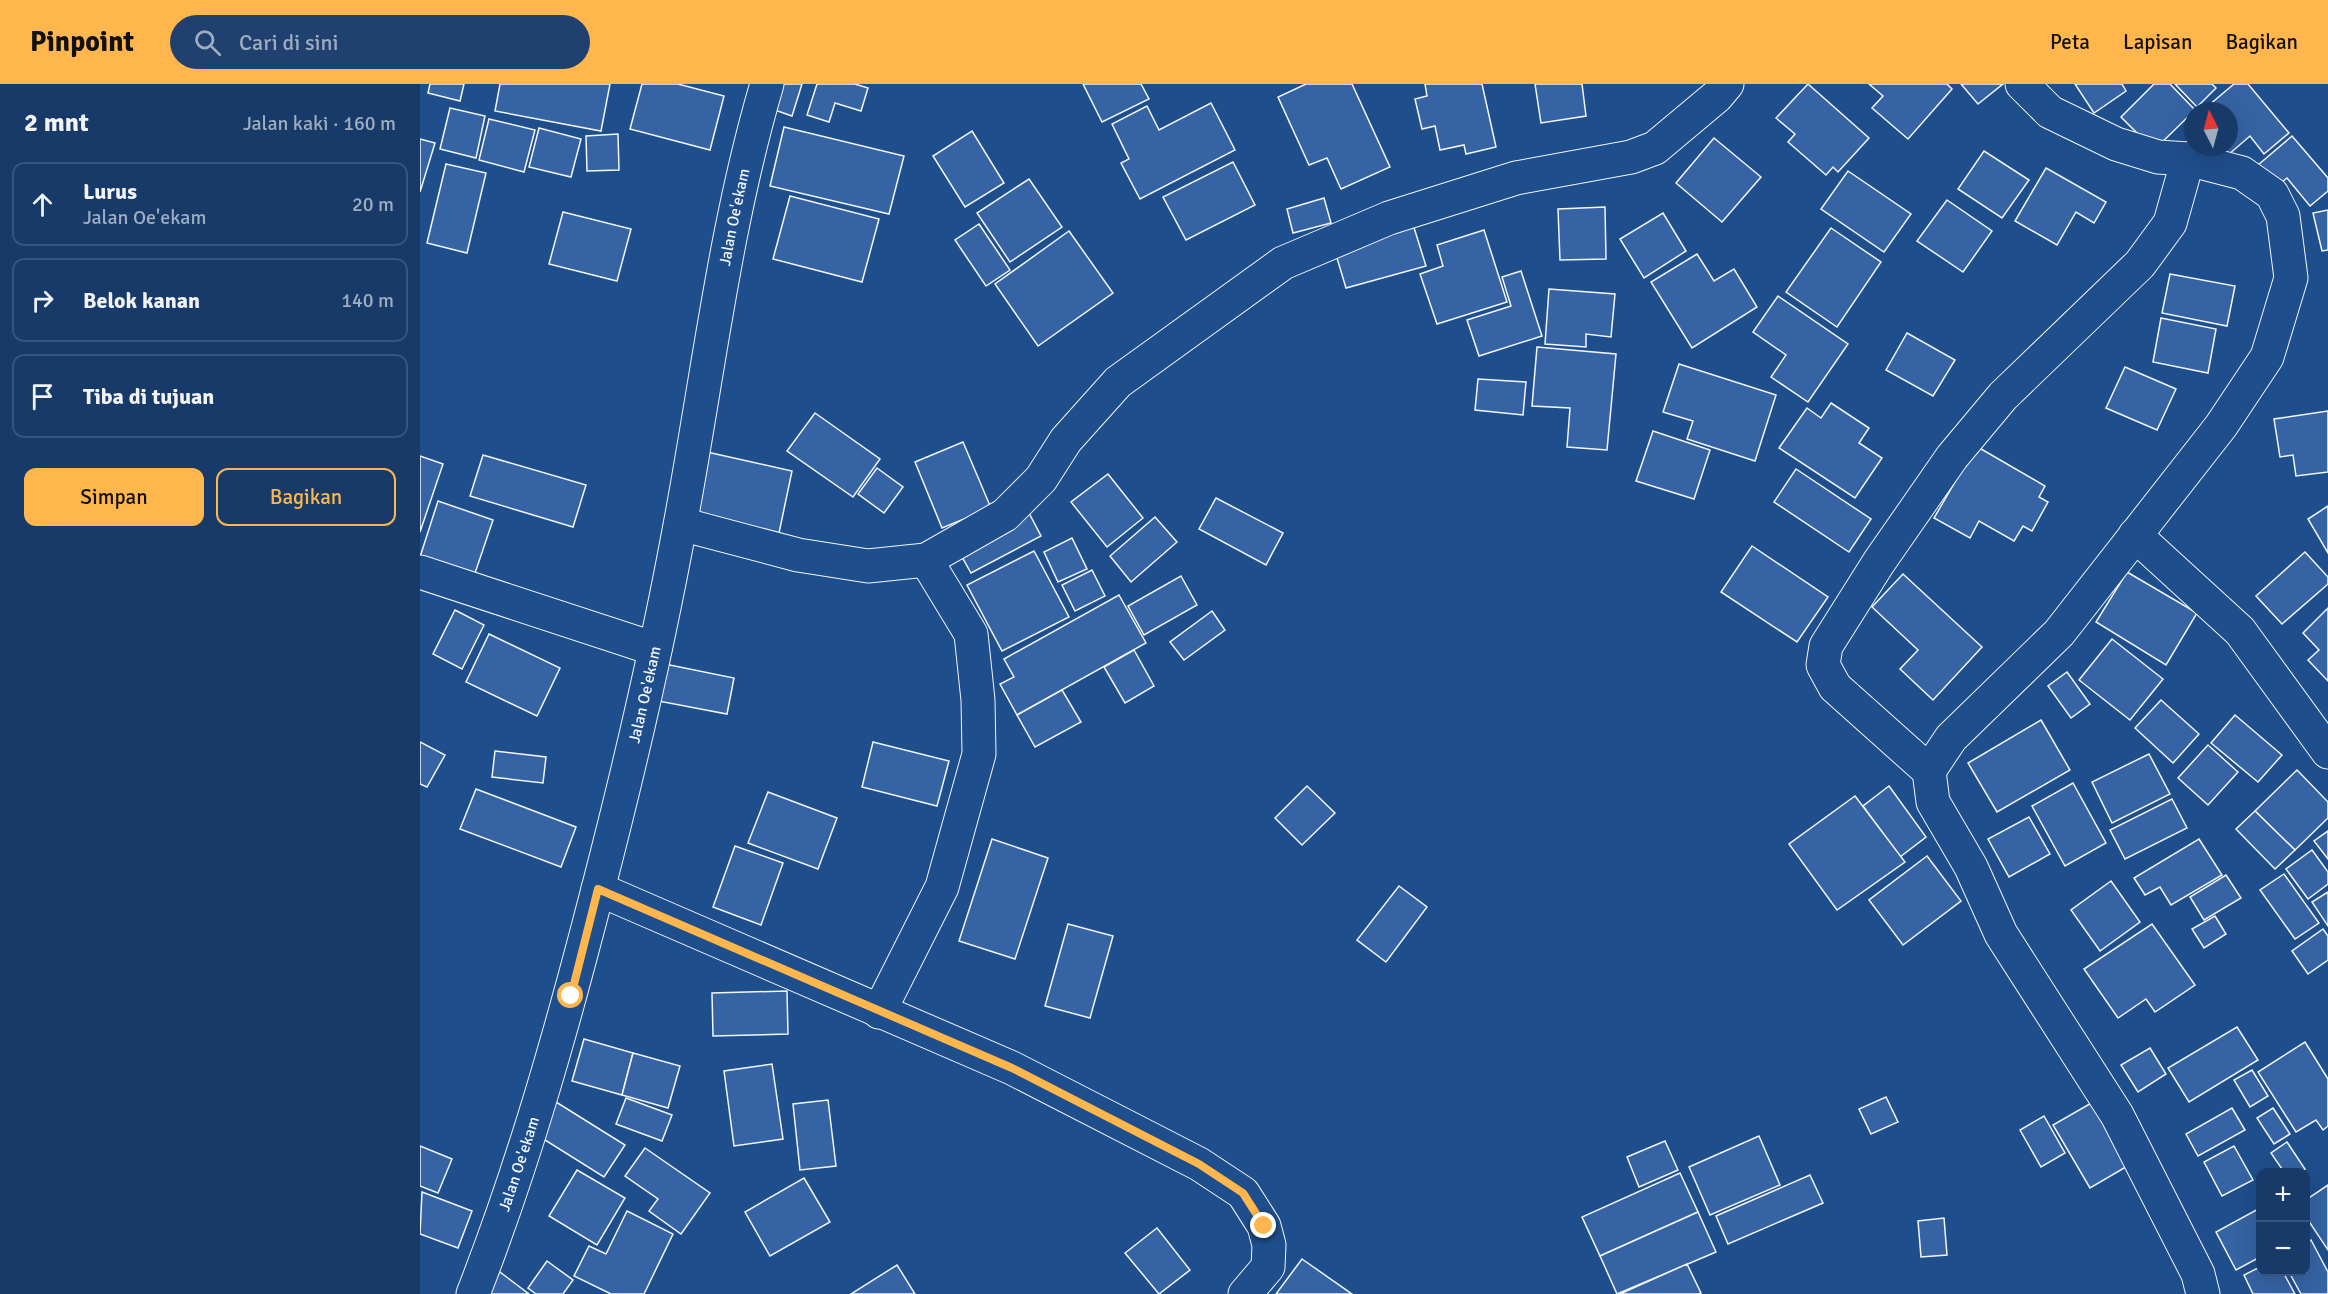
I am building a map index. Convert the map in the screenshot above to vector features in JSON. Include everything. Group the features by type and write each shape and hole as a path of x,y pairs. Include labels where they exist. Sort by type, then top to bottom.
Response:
{"street":[{"name":"Jalan Oe'ekam","path":"472,1294 508,1204 571,996 631,764 681,524 746,155 767,84"},
{"path":"681,524 798,555 868,566 926,560 1005,515 1041,479 1066,440 1118,382 1283,263 1389,218 1516,178 1631,157 1655,148 1717,96 1727,84"},
{"path":"1929,771 1951,738 2059,633 2221,426 2267,357 2291,278 2283,216 2272,194 2242,172 2188,159 2158,157 2116,144 2050,112 2022,84"},
{"path":"2188,159 2170,223 2140,264 2003,396 1952,457 1879,562 1826,646 1823,665 1835,687 1929,771 1933,802 1971,867 2001,934 2117,1115 2198,1274 2203,1294"},
{"path":"2135,535 2240,631 2328,752"},
{"path":"879,1011 942,887 979,754 978,700 971,634 926,560"},
{"path":"420,572 655,649"},
{"path":"598,889 1012,1068 1199,1164 1243,1193 1264,1226 1269,1245 1268,1266 1245,1294"}],"building":[{"path":"430,84 464,84 460,101 428,93"},
{"path":"500,84 610,84 601,131 495,111"},
{"path":"642,84 678,84 724,96 710,150 630,129"},
{"path":"777,84 802,84 792,116 769,108"},
{"path":"817,84 855,84 868,88 861,111 835,103 829,122 807,115"},
{"path":"1083,84 1141,84 1149,99 1102,122"},
{"path":"1306,84 1352,84 1390,167 1341,189 1327,158 1309,165 1278,97"},
{"path":"1425,84 1482,84 1496,147 1466,154 1464,145 1440,150 1435,126 1422,129 1415,99 1427,96"},
{"path":"1535,84 1582,84 1586,116 1541,123"},
{"path":"1808,84 1869,138 1838,172 1833,167 1826,175 1788,142 1795,134 1776,118"},
{"path":"1869,84 1947,84 1952,89 1908,139 1872,108 1883,96"},
{"path":"1961,84 2003,84 1978,104"},
{"path":"2075,84 2122,84 2126,91 2094,113"},
{"path":"2154,84 2170,84 2187,102 2184,102 2184,121 2154,150 2121,117"},
{"path":"2175,84 2212,84 2216,88 2202,102 2192,102"},
{"path":"2234,84 2248,84 2289,133 2264,154 2250,136 2238,146 2238,102 2213,102"},
{"path":"1211,103 1235,150 1140,199 1121,163 1129,159 1112,124 1147,106 1159,130"},
{"path":"450,108 485,116 476,158 440,149"},
{"path":"489,119 535,130 524,172 479,160"},
{"path":"784,127 904,156 889,214 770,186"},
{"path":"539,128 581,139 571,177 529,167"},
{"path":"972,131 1004,183 965,207 933,156"},
{"path":"618,134 619,170 587,171 586,136"},
{"path":"2292,136 2328,178 2328,191 2310,206 2287,178 2276,187 2258,165"},
{"path":"1714,138 1761,177 1722,222 1676,183"},
{"path":"420,139 435,143 420,192"},
{"path":"1984,151 2029,180 2002,218 1958,189"},
{"path":"1233,162 1255,205 1186,240 1163,197"},
{"path":"446,164 486,173 467,253 427,243"},
{"path":"2046,168 2106,202 2094,223 2076,212 2057,245 2015,221"},
{"path":"1848,171 1911,214 1884,252 1821,209"},
{"path":"1029,179 1062,227 1010,262 977,213"},
{"path":"790,196 879,219 862,282 773,259"},
{"path":"1324,198 1331,223 1293,233 1287,209"},
{"path":"1947,200 1992,231 1963,272 1917,241"},
{"path":"1605,207 1606,259 1560,260 1558,209"},
{"path":"2328,210 2328,250 2322,251 2313,213"},
{"path":"563,212 631,229 617,281 549,264"},
{"path":"1663,213 1686,251 1644,278 1620,239"},
{"path":"1411,218 1426,266 1346,288 1334,248"},
{"path":"979,224 1010,270 986,286 955,240"},
{"path":"1831,228 1881,262 1837,327 1786,292"},
{"path":"1484,230 1507,302 1437,324 1420,274 1443,266 1437,245"},
{"path":"1069,231 1113,293 1038,346 995,284"},
{"path":"1697,254 1714,281 1734,269 1757,307 1692,348 1651,282"},
{"path":"1521,271 1542,336 1479,356 1467,320 1511,306 1502,277"},
{"path":"2170,274 2235,286 2227,326 2162,313"},
{"path":"1549,289 1615,294 1611,337 1586,334 1586,347 1545,344"},
{"path":"1778,296 1848,344 1808,402 1771,377 1786,355 1753,332"},
{"path":"2161,318 2216,329 2208,373 2153,362"},
{"path":"1907,333 1955,360 1933,396 1886,370"},
{"path":"1537,347 1616,354 1607,450 1567,447 1570,408 1532,406"},
{"path":"1679,364 1776,395 1755,461 1687,439 1693,421 1663,412"},
{"path":"2125,367 2176,389 2157,430 2106,408"},
{"path":"1478,379 1526,382 1523,415 1475,410"},
{"path":"1831,403 1869,428 1859,443 1882,458 1855,498 1779,448 1807,408 1821,418"},
{"path":"2328,411 2328,472 2296,476 2293,455 2280,457 2274,419"},
{"path":"815,413 880,459 853,497 787,451"},
{"path":"1653,431 1710,450 1694,499 1636,481"},
{"path":"963,442 991,508 942,528 915,462"},
{"path":"1976,446 2045,486 2039,497 2048,502 2032,531 2023,526 2014,541 1979,521 1970,538 1934,518"},
{"path":"707,452 792,471 779,533 693,514"},
{"path":"483,455 586,485 573,527 470,496"},
{"path":"420,456 443,464 420,532"},
{"path":"877,468 903,487 884,513 858,494"},
{"path":"1796,469 1871,519 1849,552 1774,502"},
{"path":"1108,474 1143,518 1107,547 1071,502"},
{"path":"1216,498 1283,533 1266,565 1199,529"},
{"path":"438,501 493,520 474,576 420,557"},
{"path":"2328,506 2328,553 2308,519"},
{"path":"1028,511 1041,536 971,573 957,548"},
{"path":"1155,517 1177,542 1131,582 1110,556"},
{"path":"1072,538 1087,569 1058,582 1044,552"},
{"path":"1752,546 1828,597 1797,642 1721,592"},
{"path":"1034,551 1069,617 1002,651 967,585"},
{"path":"2305,552 2328,577 2328,584 2282,624 2256,596"},
{"path":"1092,570 1105,596 1075,611 1062,585"},
{"path":"2127,572 2197,613 2166,665 2096,622"},
{"path":"1903,574 1982,647 1933,700 1900,669 1918,650 1872,607"},
{"path":"1181,576 1197,605 1144,635 1128,606"},
{"path":"1119,595 1146,643 1017,715 1000,684 1014,677 1004,659"},
{"path":"2328,608 2328,681 2308,660 2319,650 2303,633"},
{"path":"455,610 484,625 462,669 433,654"},
{"path":"1212,611 1225,630 1184,660 1170,642"},
{"path":"489,634 560,668 537,716 466,682"},
{"path":"2112,639 2163,679 2130,720 2079,680"},
{"path":"1134,650 1154,686 1125,703 1104,667"},
{"path":"660,663 734,678 727,714 653,700"},
{"path":"2067,672 2090,704 2071,718 2048,686"},
{"path":"1062,690 1081,722 1035,747 1017,715"},
{"path":"2161,700 2199,734 2173,763 2135,728"},
{"path":"2235,715 2282,755 2258,782 2211,743"},
{"path":"2041,720 2070,770 1997,812 1968,763"},
{"path":"420,742 445,755 427,787 420,784"},
{"path":"873,742 949,761 937,806 862,787"},
{"path":"2208,745 2238,772 2208,805 2178,778"},
{"path":"495,751 546,757 543,783 492,777"},
{"path":"2149,754 2170,794 2112,823 2092,782"},
{"path":"2297,770 2328,802 2328,818 2295,850 2255,811"},
{"path":"2073,783 2106,843 2065,866 2032,806"},
{"path":"1307,786 1335,813 1302,845 1275,818"},
{"path":"1889,786 1926,837 1900,857 1863,806"},
{"path":"476,789 576,827 561,867 460,829"},
{"path":"768,792 837,818 818,869 748,843"},
{"path":"1855,796 1905,862 1837,910 1789,844"},
{"path":"2172,799 2187,828 2125,859 2110,830"},
{"path":"2255,811 2295,850 2275,869 2236,829"},
{"path":"2029,817 2050,854 2009,877 1988,839"},
{"path":"2328,831 2328,859 2314,841"},
{"path":"992,839 1048,858 1015,959 959,941"},
{"path":"2199,839 2222,875 2171,905 2160,887 2145,895 2134,878"},
{"path":"735,846 783,863 761,925 713,907"},
{"path":"2312,850 2328,872 2328,884 2308,899 2286,869"},
{"path":"1927,856 1961,901 1903,945 1869,900"},
{"path":"2284,874 2319,923 2295,939 2260,890"},
{"path":"2226,875 2241,898 2204,920 2190,897"},
{"path":"2111,881 2140,922 2100,951 2071,910"},
{"path":"1399,886 1427,907 1386,962 1357,940"},
{"path":"2328,892 2328,926 2312,902"},
{"path":"2215,916 2226,934 2204,948 2192,929"},
{"path":"1068,924 1113,936 1090,1018 1045,1006"},
{"path":"2152,924 2195,985 2155,1012 2146,999 2118,1018 2084,969"},
{"path":"2323,929 2328,936 2328,960 2308,974 2292,951"},
{"path":"787,991 788,1034 713,1036 712,993"},
{"path":"2237,1027 2258,1060 2189,1102 2168,1068"},
{"path":"584,1039 633,1053 622,1095 572,1081"},
{"path":"2305,1042 2328,1079 2328,1126 2323,1130 2316,1120 2296,1132 2258,1072"},
{"path":"2150,1048 2166,1074 2138,1092 2121,1065"},
{"path":"633,1053 680,1066 668,1108 622,1095"},
{"path":"772,1064 783,1139 734,1146 724,1071"},
{"path":"2252,1070 2268,1096 2250,1107 2234,1080"},
{"path":"1886,1097 1898,1122 1871,1134 1859,1109"},
{"path":"626,1098 672,1115 662,1141 616,1124"},
{"path":"828,1100 836,1166 800,1170 793,1104"},
{"path":"556,1102 625,1145 604,1177 537,1135"},
{"path":"2093,1102 2131,1164 2090,1188 2053,1125"},
{"path":"2232,1108 2245,1130 2198,1156 2186,1134"},
{"path":"2273,1108 2290,1134 2274,1144 2257,1118"},
{"path":"2044,1116 2065,1153 2041,1167 2020,1130"},
{"path":"1759,1136 1780,1185 1710,1215 1689,1167"},
{"path":"1665,1141 1678,1170 1639,1187 1627,1157"},
{"path":"2287,1142 2304,1168 2281,1168 2271,1153"},
{"path":"420,1146 452,1159 438,1193 420,1186"},
{"path":"2234,1146 2253,1180 2222,1196 2204,1162"},
{"path":"645,1148 710,1193 681,1234 649,1211 658,1199 625,1176"},
{"path":"577,1170 625,1198 597,1245 549,1216"},
{"path":"1680,1173 1698,1212 1600,1256 1582,1217"},
{"path":"1810,1175 1823,1203 1728,1244 1716,1216"},
{"path":"804,1178 830,1222 770,1256 745,1212"},
{"path":"2328,1185 2328,1250 2310,1223 2310,1197"},
{"path":"422,1192 472,1211 458,1248 420,1234"},
{"path":"2256,1210 2256,1259 2236,1270 2216,1232"},
{"path":"627,1211 673,1234 644,1294 611,1294 574,1276 589,1246 606,1254"},
{"path":"1698,1212 1716,1252 1617,1294 1600,1256"},
{"path":"1944,1218 1947,1255 1921,1257 1918,1221"},
{"path":"1157,1228 1190,1270 1159,1294 1125,1253"},
{"path":"2310,1241 2328,1272 2328,1294 2301,1294 2291,1276 2310,1276"},
{"path":"1302,1259 1352,1294 1276,1294"},
{"path":"547,1261 573,1280 563,1294 536,1294 528,1288"},
{"path":"1687,1264 1701,1293 1620,1294"},
{"path":"897,1265 915,1294 851,1294"},
{"path":"2256,1269 2256,1276 2285,1276 2295,1294 2253,1294 2244,1275"},
{"path":"500,1272 529,1294 483,1294"}],"route":[{"path":"571,996 598,889 1012,1068 1199,1164 1243,1193 1264,1226"}]}
